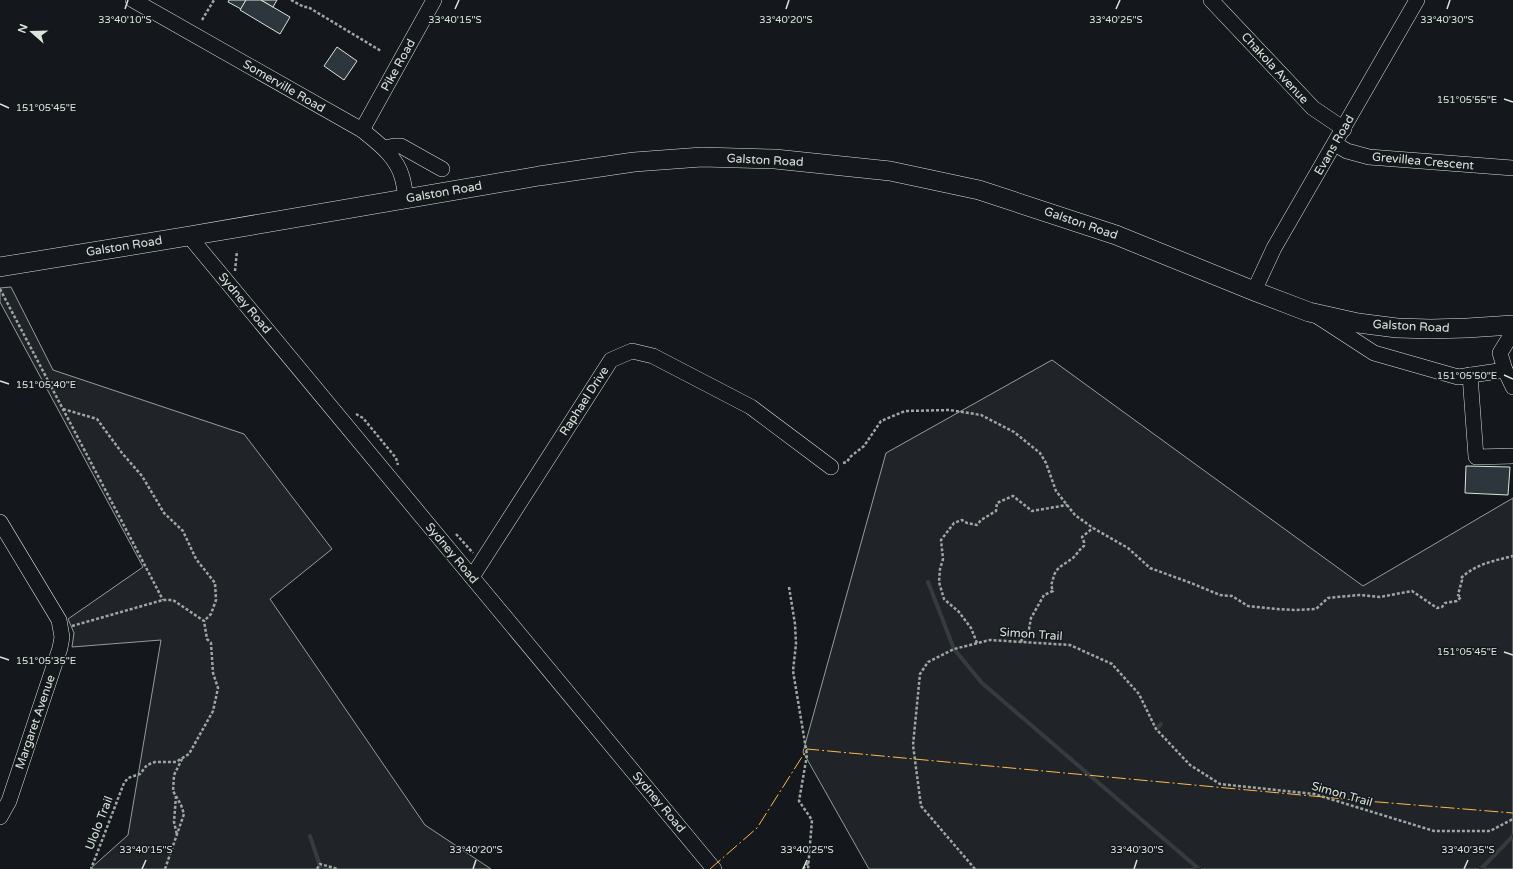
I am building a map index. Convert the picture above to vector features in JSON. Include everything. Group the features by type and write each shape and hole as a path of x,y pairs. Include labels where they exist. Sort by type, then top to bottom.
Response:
{"main road":[{"name":"Galston Road","path":"0,267 190,236 406,198 634,162 672,158 702,157 775,159 890,171 979,190 1086,224 1309,312 1358,323 1397,328 1467,328 1513,325"}],"street":[{"name":"Somerville Road","path":"133,0 362,130 385,148 394,160 402,175 406,198"},
{"name":"Pike Road","path":"362,130 434,0"},
{"name":"Chakola Avenue","path":"1211,0 1313,108 1344,129"},
{"name":"Evans Road","path":"1254,291 1274,248 1417,0"},
{"name":"Grevillea Crescent","path":"1335,144 1347,151 1369,157 1513,168"},
{"path":"385,148 401,146 442,169"},
{"name":"Sydney Road","path":"190,236 714,869"},
{"path":"1309,312 1374,353 1458,377 1505,370"},
{"path":"1513,332 1500,353 1505,370 1513,387"},
{"name":"Raphael Drive","path":"472,577 610,360 632,351 653,356 751,407 831,467"},
{"path":"1470,375 1476,457 1513,456"},
{"path":"0,522 59,620 62,629"},
{"name":"Margaret Avenue","path":"0,817 9,801 60,648 62,629"}],"path":[{"path":"202,20 214,0"},
{"path":"291,0 304,7 308,7 381,51"},
{"path":"0,289 163,600"},
{"path":"62,409 96,419 142,476 164,513 182,531 196,559 215,583 216,600 212,614 204,621"},
{"path":"831,467 847,462 850,457 864,446 881,421 906,411 950,410 981,415 1014,432 1040,453 1046,463 1056,491 1075,515 1093,528 1128,548 1150,568 1191,583 1220,596 1232,596 1248,606 1294,610 1316,609 1328,598 1380,596 1412,591 1437,608 1442,607 1445,603 1457,601 1461,597 1458,595 1461,589 1462,580 1460,578 1465,573 1479,565 1488,564 1492,560 1513,556"},
{"path":"977,643 971,628 959,612 944,599 939,582 940,569 943,559 941,540 954,523 962,520 967,523 977,525 981,520 996,511 997,503 1013,496 1032,511 1067,505"},
{"path":"1021,642 1023,636 1029,629 1031,618 1044,595 1054,591 1051,585 1055,573 1062,564 1071,560 1084,546 1082,537 1093,528"},
{"path":"789,588 796,644 792,671 807,755 799,802 812,820 808,869"},
{"path":"62,629 163,600 173,600 204,621 207,639 211,643 213,672 218,688 213,711 189,754 182,758 174,775 173,790 184,814 165,869"},
{"name":"Simon Trail","path":"975,869 921,806 913,746 920,674 928,662 954,649 990,640 1070,645 1112,664 1139,694 1156,729 1190,765 1220,784 1314,794 1434,831 1490,831 1513,818"},
{"name":"Ulolo Trail","path":"91,869 124,783 128,778 140,774 147,765 155,762 176,762 182,758"},
{"path":"176,796 174,822 177,835"},
{"path":"803,869 809,861"},
{"path":"317,869 320,864 338,869"}],"shaded area":[{"path":"11,287 53,370 244,434 332,549 270,599 425,825 491,869 90,869 128,835 161,640 72,647 74,633 68,619 143,567 0,302 0,288"},
{"path":"1052,360 1363,586 1513,498 1513,869 869,869 803,752 886,453"}],"building":[{"path":"229,0 246,0 241,9 228,2"},
{"path":"246,0 261,0 290,17 280,34 240,10"},
{"path":"261,0 277,0 273,7"},
{"path":"337,47 357,61 344,80 324,66"},
{"path":"1466,466 1510,467 1508,495 1465,493"}],"waterway":[{"path":"928,582 954,649 982,683 1199,869"},
{"path":"1157,728 1161,724"},
{"path":"310,836 321,869"},
{"path":"1481,869 1513,836"}],"power":[{"path":"710,869 757,828 807,749 1366,801 1513,813"}]}
